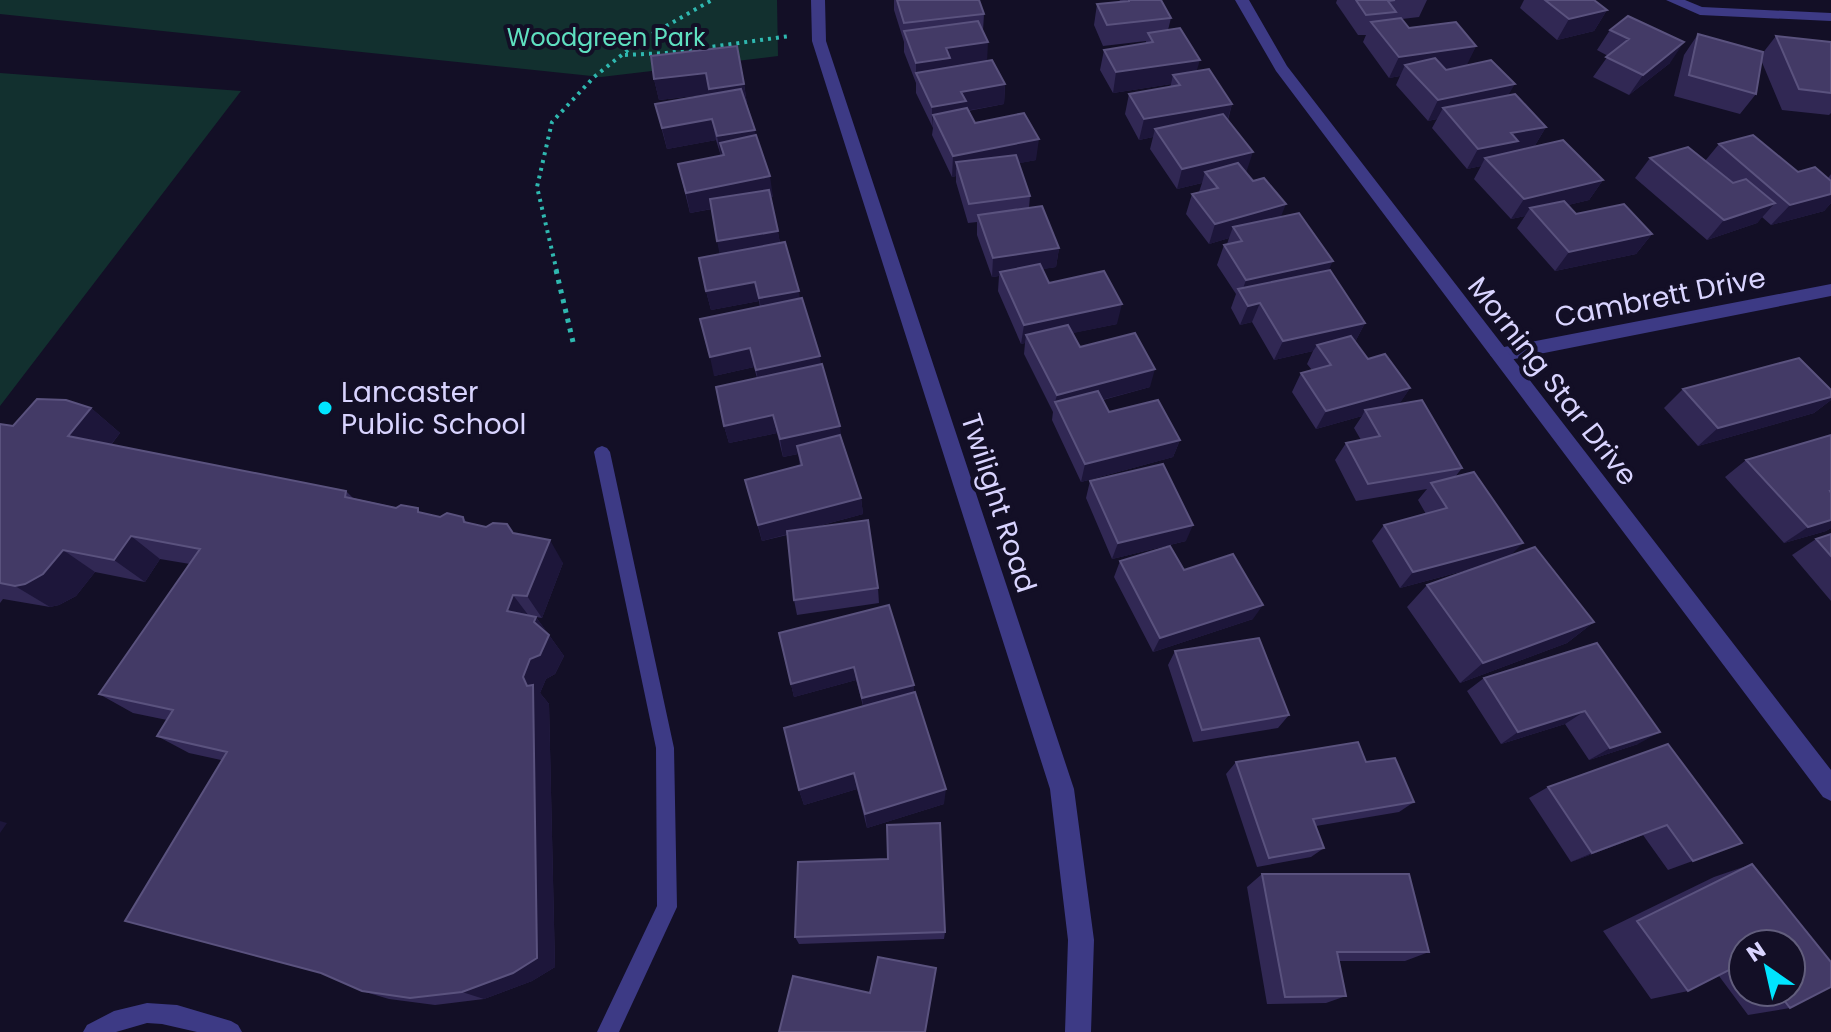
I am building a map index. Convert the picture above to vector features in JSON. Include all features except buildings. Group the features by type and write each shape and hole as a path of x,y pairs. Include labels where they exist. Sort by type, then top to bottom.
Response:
{"street":[{"name":"Twilight Road","path":"818,0 819,41 1062,789 1081,904 1078,1032"},
{"name":"Morning Star Drive","path":"1242,0 1281,68 1831,789"},
{"path":"1673,0 1700,11 1831,17"},
{"name":"Cambrett Drive","path":"1499,355 1831,290"}],"lane":[{"path":"602,452 665,748 667,907 608,1032"},
{"path":"94,1032 123,1017 154,1010 231,1032"}],"path":[{"path":"573,342 537,187 552,122 594,77 638,42 712,0"},
{"path":"624,55 666,53 818,32"}],"green space":[{"name":"Woodgreen Park","path":"0,0 777,0 778,56 601,77 0,14"},
{"path":"0,73 241,91 0,406"}],"place":[{"name":"Lancaster Public School","path":"325,408"}]}
